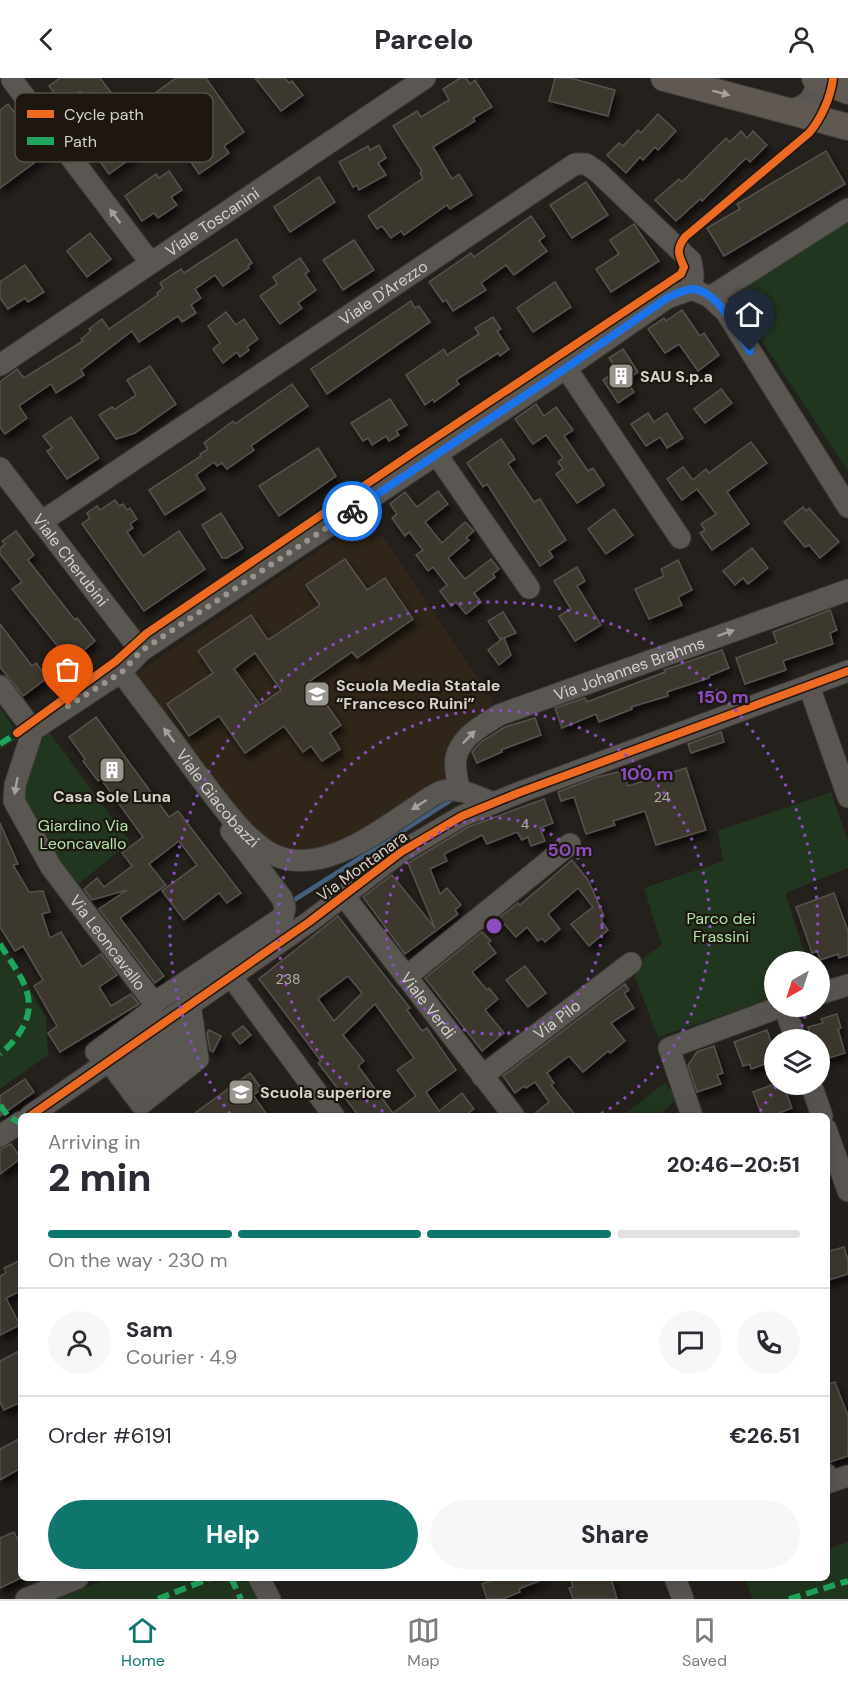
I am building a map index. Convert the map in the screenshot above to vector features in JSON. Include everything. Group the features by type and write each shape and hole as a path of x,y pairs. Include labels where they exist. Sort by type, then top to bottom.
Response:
{"main road":[{"path":"664,78 848,127"},
{"path":"818,78 848,91"}],"street":[{"name":"Viale Toscanini","path":"0,364 425,78"},
{"path":"786,110 795,110 813,98 818,78"},
{"path":"72,162 150,262"},
{"name":"Viale D'Arezzo","path":"41,522 575,164 586,164 598,172 691,261 693,274 701,293"},
{"path":"0,686 33,730 122,672 141,651 437,455 667,298 701,293 848,209"},
{"path":"701,293 726,312 848,507"},
{"path":"566,368 680,538"},
{"path":"437,455 529,588"},
{"name":"Viale Cherubini","path":"0,468 141,651"},
{"name":"Via Johannes Brahms","path":"459,791 456,759 460,747 469,735 499,715 848,590"},
{"name":"Via Montanara","path":"40,1113 120,1076 193,1024 231,976 344,896 401,852 462,816 848,671"},
{"name":"Viale Giacobazzi","path":"122,672 216,800 242,830 271,854 290,861 309,860 336,854 359,843 441,791 459,791"},
{"path":"809,686 848,797"},
{"name":"Via Leoncavallo","path":"29,1113 38,1096 151,1011 154,1003 51,867 14,801 15,785 33,730"},
{"path":"459,791 493,803"},
{"path":"154,1003 283,917 285,907 282,898 216,812 216,800"},
{"path":"406,977 570,844"},
{"name":"Viale Verdi","path":"344,896 511,1113"},
{"name":"Via Pilo","path":"482,1076 632,963"},
{"path":"231,976 332,1113"},
{"path":"830,991 848,985"},
{"path":"691,1113 669,1048 764,1013"},
{"path":"120,1076 141,1104 198,1059 193,1024"},
{"path":"815,1095 821,1113"},
{"name":"Via Montanara","path":"0,1136 18,1124"},
{"path":"830,1140 848,1191"},
{"path":"26,1599 71,1581"},
{"path":"261,1581 270,1599"},
{"path":"676,1581 683,1599"}],"shaded area":[{"name":"Scuola Media Statale “Francesco Ruini”","path":"358,524 371,541 382,535 494,702 448,749 447,782 361,834 312,852 282,849 265,837 233,804 139,685 138,672"}],"green space":[{"path":"848,215 848,471 728,290"},
{"path":"0,708 21,737 0,750"},
{"name":"Giardino Via Leoncavallo","path":"47,729 130,842 75,887 47,851 51,842 25,802 22,787"},
{"name":"Parco dei Frassini","path":"831,792 848,841 848,868 785,893 804,951 764,951 764,1001 658,1037 635,977 645,956 662,945 644,888 723,861 718,831"},
{"path":"0,940 46,1017 48,1055 0,1089"},
{"path":"665,1083 678,1099 661,1113 626,1113"},
{"path":"848,1542 848,1599 753,1599 746,1581 830,1581 830,1548"},
{"path":"102,1581 251,1581 260,1599 57,1599"}],"building":[{"path":"60,78 100,78 111,93 82,93 80,91 54,93 49,86"},
{"path":"176,78 206,78 244,132 224,146 229,153 199,174 191,162 213,162 213,93 155,93"},
{"path":"255,78 285,78 289,83 292,81 303,95 281,111"},
{"path":"460,78 466,78 470,84 475,80 492,107 473,118 475,121 433,147 452,179 459,174 472,195 450,209 447,205 404,235 401,231 391,238 382,226 377,229 368,216 423,178 420,173 422,171 393,126 417,111 421,117 449,100 443,89"},
{"path":"555,78 570,78 615,90 608,116 549,101"},
{"path":"8,104 15,113 15,162 35,162 0,188 0,110"},
{"path":"658,114 676,131 658,150 655,147 643,160 640,157 626,173 607,155 619,143 623,146 638,130 641,133"},
{"path":"741,131 747,138 753,131 767,145 750,162 746,158 702,201 700,199 676,221 655,200 679,179 682,182 726,138 730,142"},
{"path":"379,145 386,158 378,163 386,175 359,190 357,185 353,187 339,162 368,146 370,150"},
{"path":"826,151 845,184 724,256 707,228 740,209 737,204"},
{"path":"100,162 126,162 109,174"},
{"path":"169,171 182,190 171,197 177,205 158,218 154,213 142,221 125,196 156,174 159,178"},
{"path":"319,177 335,202 290,232 274,207"},
{"path":"586,182 608,215 572,238 550,205"},
{"path":"531,216 545,236 539,241 547,251 514,275 506,265 481,283 486,290 453,311 446,300 443,302 429,282 471,253 474,257"},
{"path":"634,224 659,261 611,292 596,269 619,254 610,240"},
{"path":"90,233 111,259 87,277 67,251"},
{"path":"236,239 252,263 248,266 249,268 223,286 215,275 195,289 201,298 191,305 196,313 182,322 178,316 139,342 132,331 81,370 84,375 56,393 51,384 19,406 27,418 5,434 0,427 0,382 17,369 24,378 83,341 81,339 91,331 89,329 102,319 109,329 158,295 157,293 163,288 160,283 181,269 184,273"},
{"path":"354,240 374,270 343,290 323,260"},
{"path":"300,258 309,271 305,274 316,290 298,303 302,308 280,324 260,296 277,284 273,277"},
{"path":"25,265 44,292 28,302 25,298 8,309 0,298 0,282"},
{"path":"555,282 571,307 533,332 517,308"},
{"path":"411,301 415,308 419,306 430,322 327,394 311,369"},
{"path":"682,310 700,336 704,333 719,355 698,371 679,344 665,353 648,329"},
{"path":"226,312 236,325 244,319 258,339 247,347 249,350 240,357 237,352 223,363 213,349 220,343 208,326"},
{"path":"493,317 501,329 497,331 509,349 500,356 498,353 456,380 459,384 434,402 433,399 425,405 406,375 444,349 447,355 479,334 475,328"},
{"name":"SAU S.p.a","path":"623,349 638,372 626,380 634,392 618,403 603,380 617,370 609,358"},
{"path":"150,366 176,404 135,433 116,439 99,415 112,407 115,409 136,395 127,380"},
{"path":"292,384 308,406 251,446 254,450 227,469 222,463 217,466 214,462 196,475 205,489 165,515 149,490 201,456 200,454 208,449 204,443 233,421 235,424"},
{"path":"721,389 732,403 705,423 694,409"},
{"path":"390,399 407,425 396,431 399,435 389,441 386,436 372,445 368,438 363,441 351,423"},
{"path":"536,404 544,416 556,407 573,430 564,436 588,471 593,468 604,485 577,503 556,474 563,469 558,462 563,458 546,435 533,444 515,419"},
{"path":"648,413 654,422 667,413 683,438 667,448 660,437 646,446 631,424"},
{"path":"71,417 99,458 67,479 47,451 52,448 43,436"},
{"path":"501,439 515,459 508,464 534,502 540,499 566,540 549,551 553,557 540,566 487,484 483,487 467,463"},
{"path":"751,442 767,463 727,492 749,524 712,550 700,533 705,530 701,524 716,514 697,489 682,500 667,479 683,467 693,480 706,469 709,473"},
{"path":"318,448 336,476 279,516 259,486"},
{"path":"438,491 448,504 425,522 442,543 465,522 474,531 466,538 469,540 448,558 465,579 491,559 499,569 493,574 495,577 474,593 481,602 466,614 456,602 451,606 440,591 447,585 433,567 428,571 416,555 423,550 409,532 405,536 392,518 397,514 390,504 405,492 417,507"},
{"path":"115,500 119,506 123,504 127,510 130,508 137,519 130,524 133,528 127,532 143,556 179,531 205,569 144,611 82,524 90,518 87,513 97,506 100,510"},
{"path":"803,507 806,511 809,508 839,542 820,558 809,545 805,547 784,522"},
{"path":"614,509 633,535 606,554 588,529"},
{"path":"221,513 243,548 227,558 222,558 202,525"},
{"path":"16,531 34,555 28,560 75,620 77,618 95,641 70,662 12,589 22,582 0,554 0,548 5,544 2,541"},
{"path":"752,548 768,568 748,584 743,578 735,585 723,571"},
{"path":"345,559 367,590 385,578 413,619 357,658 352,652 310,681 341,725 330,733 340,749 322,761 311,746 303,752 284,726 245,753 219,716 189,736 167,704 213,673 198,651 251,615 268,640 320,605 306,585","holes":["255,653 281,690 260,705 234,669"]},
{"path":"678,560 692,590 678,597 682,605 649,619 635,589 664,576 661,569"},
{"path":"577,567 585,581 577,586 601,625 575,641 559,616 571,609 554,581"},
{"path":"830,610 837,630 830,633 833,644 783,661 786,670 745,684 736,658 777,643 773,632"},
{"path":"503,612 516,633 504,638 511,655 499,665 488,650 503,638 500,639 488,621"},
{"path":"0,624 32,666 36,663 47,678 23,696 0,667"},
{"path":"722,650 729,668 709,678 667,692 668,696 631,707 632,709 599,722 596,714 562,728 555,708 585,698 587,702 665,672 664,670"},
{"path":"96,717 169,817 178,811 241,893 227,903 219,893 184,920 162,891 197,865 179,841 149,864 166,885 120,918 164,976 155,983 99,909 127,890 92,900 84,889 97,878 104,887 132,866 122,853 143,837 101,779 98,781 83,761 85,759 69,737"},
{"path":"535,718 541,735 501,750 502,752 477,763 472,752 481,742 505,727"},
{"path":"721,732 724,742 691,753 688,744"},
{"path":"686,768 706,830 656,845 645,811 613,821 615,825 586,834 574,797 561,801 558,792 597,777 623,771 628,786"},
{"path":"544,799 553,823 540,828 545,841 531,846 528,837 522,840 517,832 487,844 482,835 444,854 447,861 430,869 440,894 447,888 461,905 455,910 458,914 405,954 363,897 392,875 435,928 408,863 468,827"},
{"path":"0,823 18,864 13,865 29,892 43,891 50,912 42,914 50,938 61,932 82,967 101,954 117,975 99,987 111,1006 131,994 139,1004 60,1052 48,1033 57,1026 34,986 43,980 23,946 15,951 0,927"},
{"path":"572,860 588,880 604,916 601,920 608,930 589,946 571,924 593,907 578,888 548,914 560,929 545,942 542,938 538,941 527,927 516,937 499,918 518,903 520,905"},
{"path":"834,893 848,931 848,955 839,958 838,954 830,957 830,951 811,951 796,907"},
{"path":"338,916 410,1008 407,1010 422,1031 427,1028 456,1070 426,1092 439,1111 462,1093 474,1109 468,1113 393,1113 357,1113 318,1063 321,1061 259,979","holes":["348,976 362,993 334,1021 318,999","375,1004 414,1058 397,1070 416,1096 393,1113 358,1066 364,1061 343,1035"]},
{"path":"482,932 491,941 488,943 496,953 472,972 498,999 485,1010 504,1033 482,1051 425,978"},
{"path":"525,966 546,993 528,1007 506,980"},
{"path":"625,984 629,990 624,993 634,1008 611,1023 625,1041 610,1053 608,1051 583,1072 569,1056 547,1073 554,1083 551,1085 574,1113 536,1113 549,1102 535,1082 515,1093 503,1076"},
{"path":"837,1014 841,1028 838,1029 845,1053 830,1058 830,1029 808,1029 808,1027 823,1023 821,1019"},
{"path":"243,1026 251,1035 240,1044 232,1034"},
{"path":"209,1030 221,1036 213,1052 210,1050 207,1033"},
{"path":"764,1031 764,1064 751,1069 750,1064 743,1066 734,1042"},
{"path":"714,1046 723,1073 717,1075 721,1084 697,1092 688,1065 697,1052"},
{"name":"Scuola superiore","path":"250,1073 262,1089 253,1095 266,1113 195,1113"},
{"path":"25,1079 34,1092 0,1116 0,1096"},
{"path":"764,1088 764,1095 787,1095 792,1108 779,1113 761,1113 753,1092"},
{"path":"11,1144 18,1154 18,1160 0,1174 0,1149"},
{"path":"844,1247 848,1260 848,1274 830,1280 830,1251"},
{"path":"18,1261 18,1292 6,1298 18,1321 18,1326 0,1335 0,1276 6,1273 4,1268"},
{"path":"18,1352 18,1403 4,1410 0,1402 0,1361"},
{"path":"835,1382 848,1416 848,1456 830,1462 830,1384"},
{"path":"18,1440 18,1470 0,1480 0,1449"},
{"path":"14,1532 18,1540 18,1579 0,1588 0,1538"},
{"path":"490,1581 539,1581 503,1599 487,1599 482,1584"},
{"path":"571,1581 612,1581 617,1599 573,1599 569,1588 573,1587"}],"waterway":[{"path":"291,902 451,800"}],"marked path":[{"path":"0,744 20,731"},
{"path":"0,944 24,983 29,1003 28,1014 22,1029 14,1041 0,1054"},
{"path":"0,1105 8,1116 18,1122"},
{"path":"158,1599 203,1581"},
{"path":"232,1581 241,1599"},
{"path":"789,1599 848,1581"}],"cycle path":[{"path":"17,733 116,661 147,633 681,274 684,267 679,248 685,237 809,133 825,107 833,78"},
{"path":"34,1113 309,922 401,852 462,816 518,793 848,671"}],"way so far":[{"path":"68,706 122,672 141,651 352,511"}],"place":[{"name":"SAU S.p.a","path":"621,376"},
{"name":"Scuola Media Statale “Francesco Ruini”","path":"317,694"},
{"name":"Casa Sole Luna","path":"112,770"},
{"name":"Scuola superiore","path":"241,1092"}],"route":[{"path":"352,511 679,292 693,289 710,297 726,312 750,351"}]}
